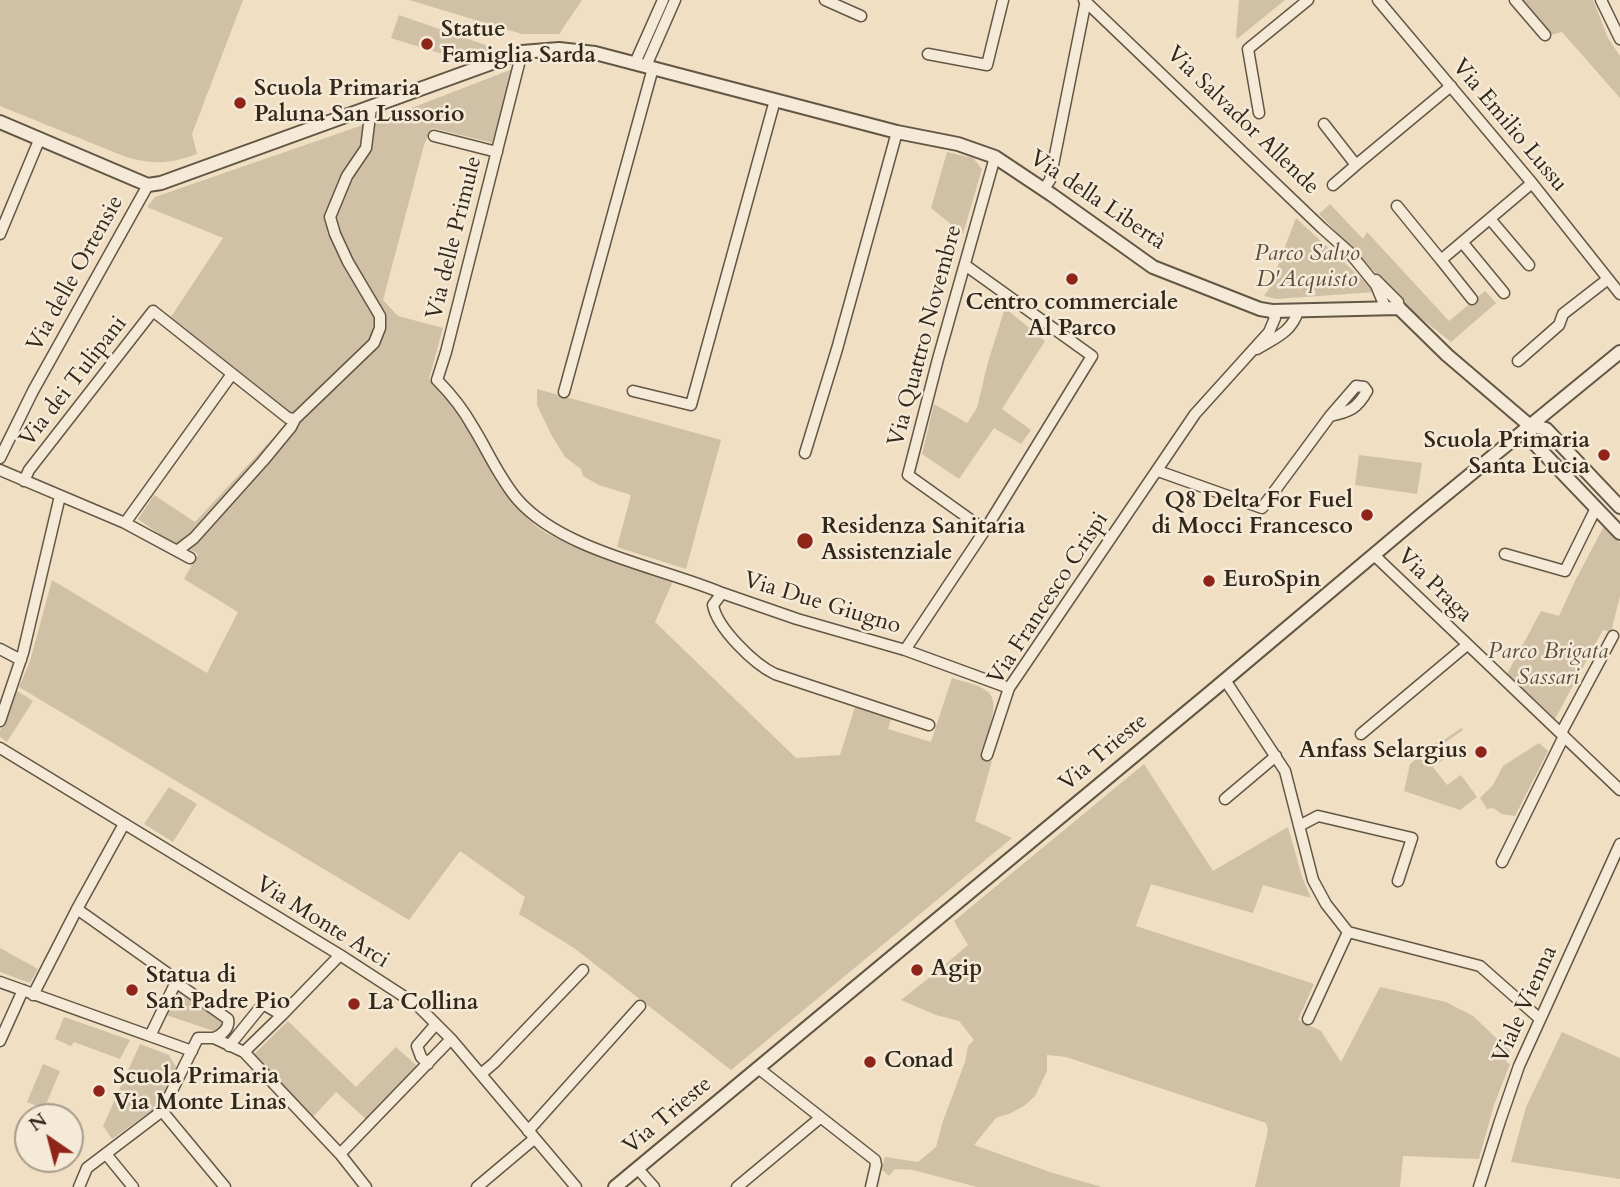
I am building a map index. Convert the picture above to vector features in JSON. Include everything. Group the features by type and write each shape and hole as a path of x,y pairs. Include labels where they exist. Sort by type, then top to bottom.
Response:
{"street":[{"path":"564,392 663,0"},
{"path":"645,66 675,0"},
{"path":"825,0 861,16"},
{"path":"928,54 987,65 1003,0"},
{"path":"1259,113 1248,49 1308,0"},
{"name":"Via Emilio Lussu","path":"1378,0 1532,183 1620,294"},
{"path":"1515,0 1545,35"},
{"path":"1601,0 1620,39"},
{"path":"1044,189 1050,180 1086,1"},
{"name":"Via Salvador Allende","path":"1086,1 1349,252 1392,308 1529,425"},
{"name":"Via della Libertà","path":"148,185 161,183 522,52 569,50 595,53 897,132 958,144 995,157 1153,267 1272,312 1392,308"},
{"name":"Via delle Primule","path":"522,52 438,380 473,426 507,486 520,503 541,522 613,555 722,593"},
{"path":"1333,185 1451,86"},
{"path":"633,391 691,405 775,100"},
{"path":"177,551 194,538 263,461 291,426 291,418 374,343 380,328 380,316 348,262 330,217 347,176 366,148 371,108"},
{"path":"0,121 148,185"},
{"path":"1324,124 1356,165"},
{"path":"805,453 837,349 897,132"},
{"path":"434,136 497,152"},
{"path":"0,234 40,138"},
{"name":"Via Quattro Novembre","path":"985,530 908,475 995,157"},
{"path":"1441,260 1532,183"},
{"name":"Via delle Ortensie","path":"0,458 33,391 148,185"},
{"path":"1397,206 1472,299"},
{"path":"1490,219 1529,265"},
{"path":"1462,242 1504,293"},
{"path":"905,650 985,530 1092,356 965,265"},
{"path":"1518,361 1559,325 1563,314 1608,279"},
{"path":"1248,354 1284,333 1295,322 1298,311"},
{"name":"Via dei Tulipani","path":"24,481 29,470 153,312 291,418"},
{"name":"Via Francesco Crispi","path":"987,755 1009,688 1195,414 1269,332 1275,318 1272,312"},
{"name":"Via Trieste","path":"615,1187 1620,352"},
{"path":"125,523 232,374"},
{"path":"1158,471 1262,508 1329,416 1356,386"},
{"path":"1620,507 1546,429 1529,425 1531,440 1620,533"},
{"path":"0,470 125,523 190,558"},
{"path":"0,720 21,660 60,496"},
{"path":"1505,554 1566,571 1596,508"},
{"name":"Via Praga","path":"1374,555 1620,790"},
{"name":"Via Due Giugno","path":"929,725 764,668 732,638 715,614 713,605 722,593 797,619 905,650 1009,688"},
{"path":"1502,862 1613,636"},
{"path":"1361,734 1467,645"},
{"path":"0,649 21,660"},
{"path":"1225,680 1285,771 1313,880 1326,904 1348,932 1480,966 1540,1019"},
{"name":"Via Monte Arci","path":"0,748 340,955 417,1005 451,1039 576,1187"},
{"path":"1225,799 1276,756"},
{"path":"1299,826 1318,816 1412,838 1398,881"},
{"path":"0,1041 124,824"},
{"name":"Viale Vienna","path":"1479,1187 1520,1066 1620,844"},
{"path":"77,909 228,1019 227,1028 214,1038"},
{"path":"1308,1019 1348,932"},
{"path":"244,1052 340,955"},
{"path":"481,1074 583,970"},
{"path":"0,982 192,1051"},
{"path":"150,1036 176,982"},
{"path":"229,1046 263,1004 282,1015"},
{"path":"477,1187 531,1135 640,1006"},
{"path":"428,1064 421,1057 417,1046 436,1024"},
{"path":"79,1187 87,1168 162,1111 198,1038 214,1038 244,1052 341,1154 366,1187"},
{"path":"341,1154 451,1039"},
{"path":"758,1068 875,1160 872,1185 864,1183 860,1187"},
{"path":"162,1111 225,1187"},
{"path":"737,1187 820,1118"},
{"path":"106,1154 133,1187"},
{"path":"638,1169 654,1187"}],"green space":[{"path":"0,0 243,0 192,134 197,154 162,162 136,160 0,106"},
{"path":"409,0 582,0 559,34 522,34"},
{"path":"1239,0 1285,0 1237,39"},
{"path":"1522,0 1593,0 1608,38 1620,56 1620,98 1562,32 1550,35"},
{"path":"399,15 494,48 462,60 391,38"},
{"path":"515,68 493,143 432,128 424,145 383,300 398,316 443,328 429,379 456,411 497,483 518,509 546,533 569,544 673,581 655,622 796,758 840,755 855,707 891,719 888,729 931,742 952,678 980,687 992,697 993,713 980,754 992,761 975,821 1012,838 731,1070 574,948 519,914 525,897 460,851 409,920 19,687 30,661 52,580 207,673 238,612 184,579 198,554 179,544 173,544 138,519 154,495 195,522 287,423 292,413 171,317 223,238 147,207 155,197 409,109"},
{"path":"947,152 973,158 982,169 963,234 931,208"},
{"path":"1330,204 1363,239 1367,232 1449,321 1485,291 1496,303 1451,342 1412,311 1319,214"},
{"name":"Parco Salvo D'Acquisto","path":"1296,218 1376,292 1276,299 1264,296"},
{"path":"1005,308 1045,341 1002,409 1031,430 1021,444 994,428 959,479 922,454 934,404 967,423 977,408"},
{"path":"537,389 721,440 686,569 617,547 631,495 599,485 583,476 581,469 565,457 537,405"},
{"path":"1359,455 1422,463 1417,494 1355,485"},
{"name":"Parco Brigata Sassari","path":"1604,526 1620,543 1620,596 1611,632 1603,630 1555,719 1507,674 1541,611 1559,616"},
{"path":"16,690 33,701 7,742 0,737 0,731"},
{"path":"1461,728 1463,730 1440,746 1447,757 1433,767 1447,785 1461,775 1477,797 1460,810 1404,791 1410,764 1442,738 1444,740"},
{"path":"1539,743 1548,751 1515,816 1502,814 1493,808 1487,809 1480,798 1493,785 1503,766"},
{"path":"1144,764 1213,871 1288,827 1311,898 1263,885 1253,913 1151,884 1136,926 1314,984 1298,1020 1321,1031 1341,1062 1380,987 1446,1002 1473,1016 1510,1051 1506,1062 1510,1064 1494,1105 1479,1159 1403,1156 1400,1187 1255,1187 1268,1130 1266,1123 1066,1057 1047,1055 1047,1071 1035,1096 1024,1106 996,1118 974,1145 1102,1187 977,1187 913,1170 895,1169 889,1176 881,1169 885,1157 918,1162 936,1147 968,1046 974,1040 959,1021 936,1015 901,1000 968,945 954,921"},
{"path":"169,787 197,804 173,842 144,824"},
{"path":"0,948 38,969 30,983 0,972"},
{"path":"177,986 218,1014 225,1024 217,1032 163,1014"},
{"path":"64,1017 130,1040 120,1059 74,1042 71,1046 55,1039"},
{"path":"288,1021 356,1087 396,1047 417,1066 367,1120 336,1092 312,1118 252,1056"},
{"path":"1562,1032 1620,1058 1620,1179 1511,1162 1526,1107"},
{"path":"140,1044 169,1055 176,1067 176,1075 154,1109 112,1139 103,1126"},
{"path":"43,1064 60,1071 47,1103 27,1102"}],"place":[{"name":"Statue Famiglia Sarda","path":"427,44"},
{"name":"Scuola Primaria Paluna San Lussorio","path":"240,103"},
{"name":"Centro commerciale Al Parco","path":"1072,279"},
{"name":"Scuola Primaria Santa Lucia","path":"1604,455"},
{"name":"Q8 Delta For Fuel di Mocci Francesco","path":"1367,515"},
{"name":"Residenza Sanitaria Assistenziale","path":"805,541"},
{"name":"EuroSpin","path":"1209,581"},
{"name":"Anfass Selargius","path":"1481,752"},
{"name":"Agip","path":"917,970"},
{"name":"Statua di San Padre Pio","path":"132,990"},
{"name":"La Collina","path":"354,1004"},
{"name":"Conad","path":"870,1062"},
{"name":"Scuola Primaria Via Monte Linas","path":"99,1091"}]}
